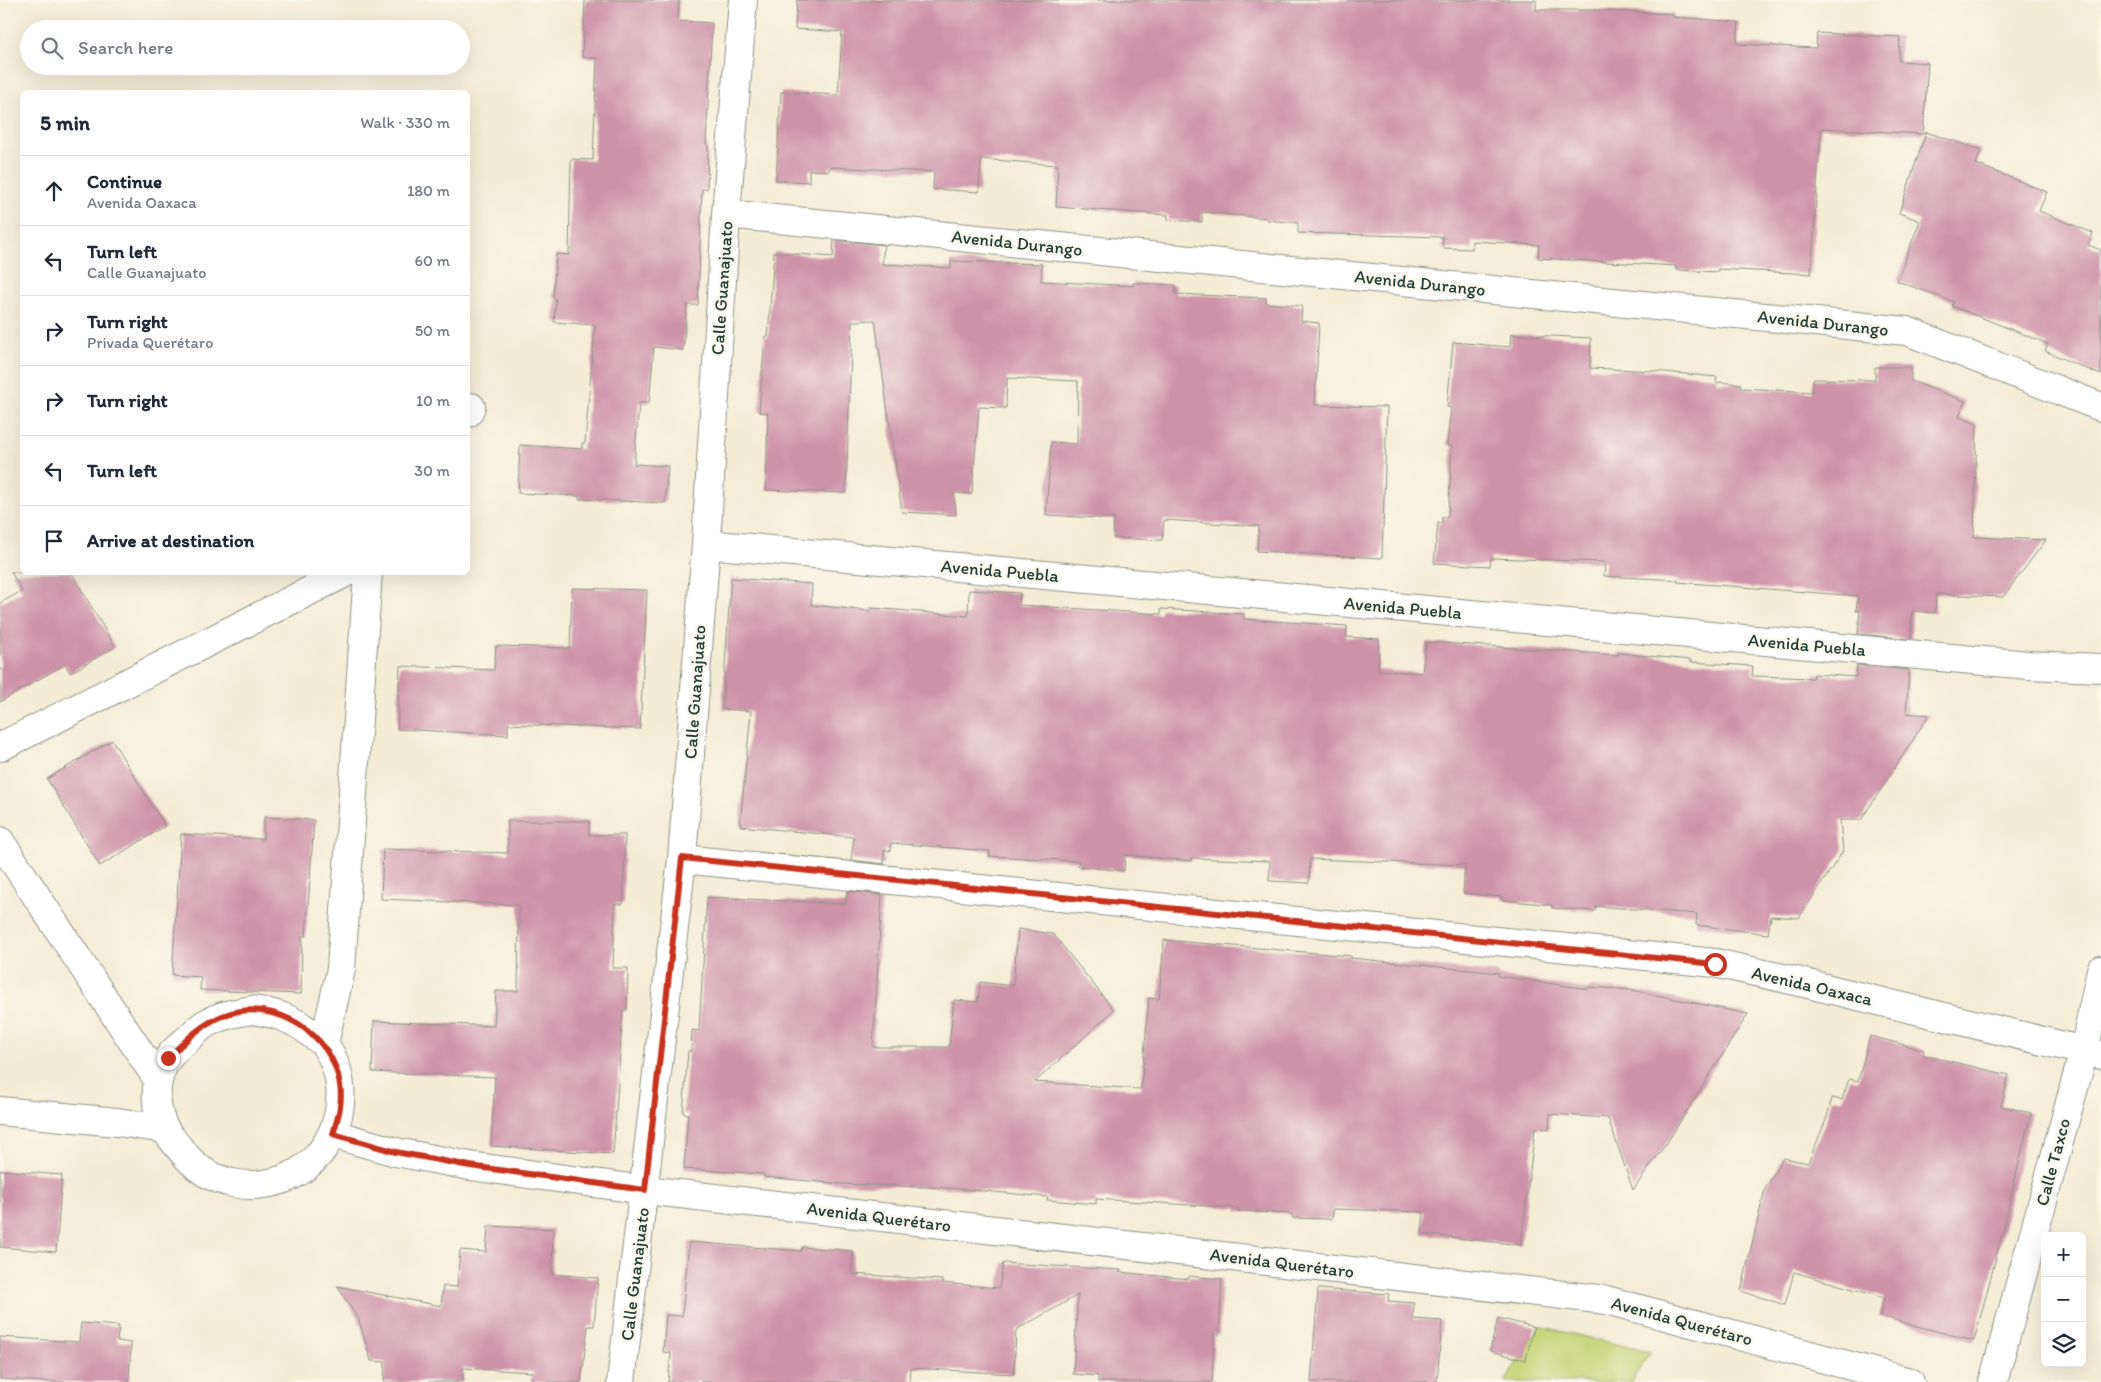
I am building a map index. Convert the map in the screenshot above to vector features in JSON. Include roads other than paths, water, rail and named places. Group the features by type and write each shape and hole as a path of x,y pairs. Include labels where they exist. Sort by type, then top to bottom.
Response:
{"street":[{"name":"Calle Guanajuato","path":"622,1382 682,858 706,544 726,214 743,0"},
{"name":"Avenida Durango","path":"726,214 1907,331 2101,407"},
{"name":"Avenida Puebla","path":"706,544 2018,664 2101,668"},
{"path":"0,747 341,575"},
{"path":"324,1044 341,969 368,575"},
{"path":"0,841 158,1080"},
{"name":"Avenida Oaxaca","path":"682,858 1715,964 1796,981 2092,1053"},
{"name":"Calle Taxco","path":"1993,1382 2092,1053 2101,970"},
{"path":"252,1010 276,1013 300,1024 324,1044 333,1060 340,1085 340,1110 333,1134 320,1155 301,1171 278,1182 254,1186 228,1182 206,1173 186,1156 165,1129 156,1103 158,1080 168,1058 204,1024 227,1014 252,1010"},
{"path":"0,1112 117,1122 165,1129"},
{"name":"Avenida Querétaro","path":"333,1134 396,1152 470,1166 645,1190 1606,1300 1910,1382"}]}
